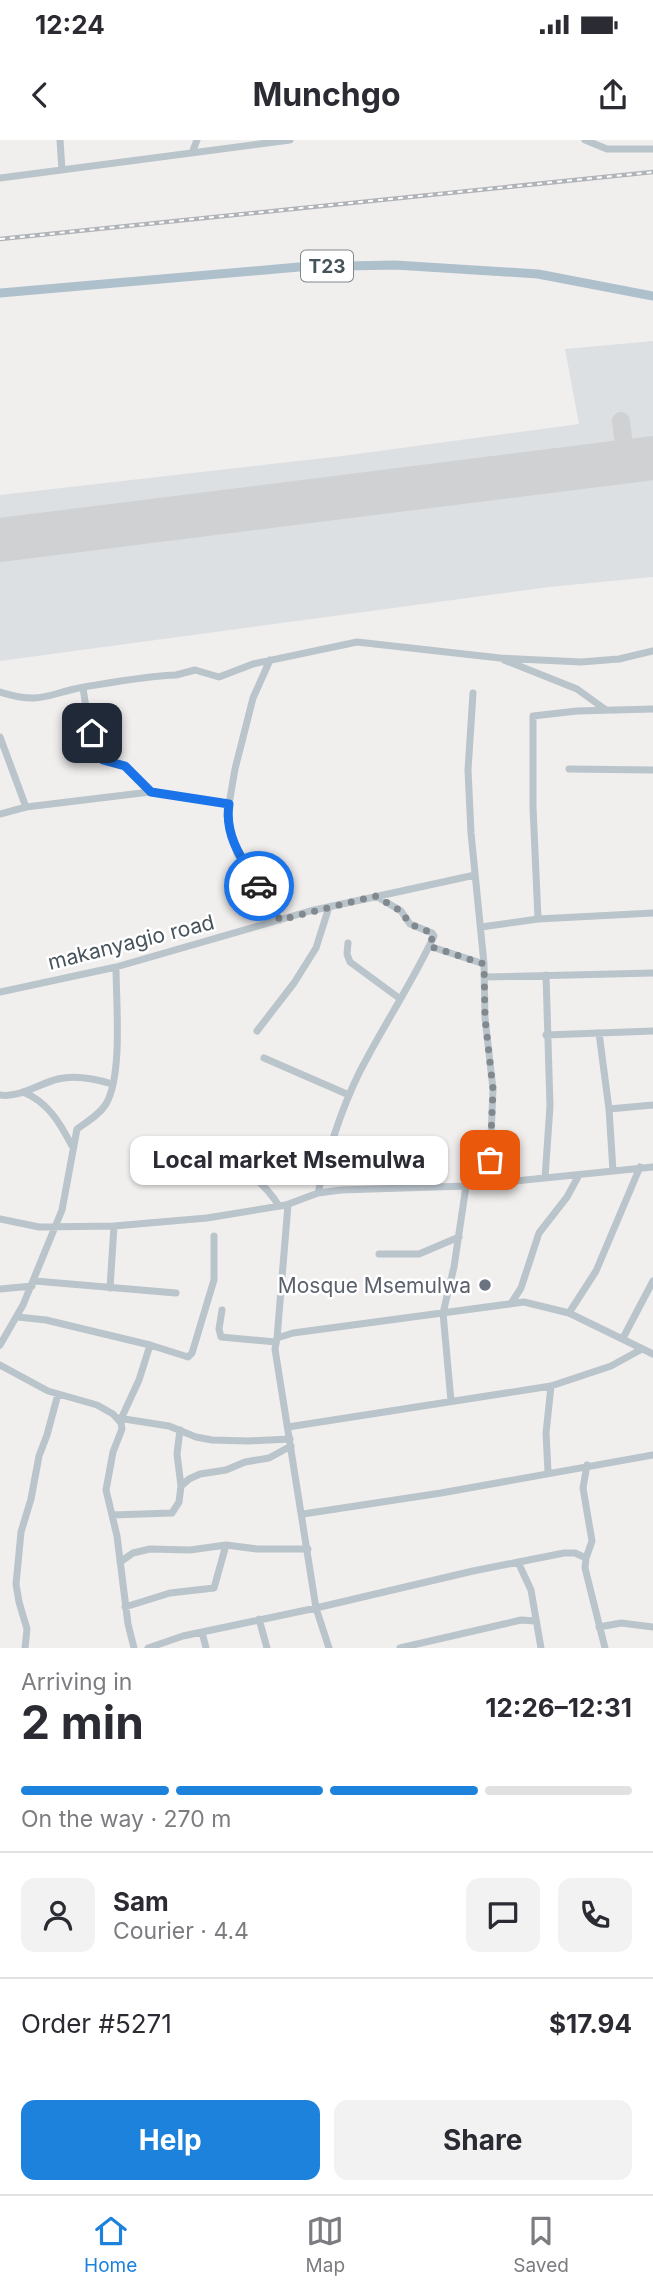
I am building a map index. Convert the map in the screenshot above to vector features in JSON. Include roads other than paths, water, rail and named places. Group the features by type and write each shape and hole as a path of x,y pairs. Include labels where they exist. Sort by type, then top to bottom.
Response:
{"main road":[{"name":"T23","path":"0,293 299,267 395,265 538,274 653,296"}],"street":[{"path":"60,140 62,170"},
{"path":"192,153 197,140"},
{"path":"0,178 290,140"},
{"path":"585,140 607,149 653,149"},
{"path":"0,692 36,699 83,688 190,671 219,677 253,664 357,642 500,658 581,662 629,658 653,651"},
{"path":"500,658 577,689 606,710"},
{"path":"270,660 253,698 229,804 228,826 237,854 280,920"},
{"path":"83,688 89,727 103,760 125,766 151,792"},
{"path":"473,692 468,770 484,964 485,1018 493,1089 489,1184"},
{"path":"538,919 533,807 533,716 653,709"},
{"path":"0,737 26,807"},
{"path":"569,769 653,770"},
{"path":"0,814 26,807 151,792 229,804"},
{"name":"makanyagio road","path":"2,990 116,967 329,906 475,875"},
{"path":"318,1193 349,1095 433,936 432,933 410,924 401,911 375,896"},
{"path":"257,1031 294,983 316,948 329,906"},
{"path":"481,927 538,919 653,913"},
{"path":"348,943 348,959 353,965 399,998"},
{"path":"429,946 484,964"},
{"path":"0,1344 18,1318 56,1227 66,1198 77,1129 101,1111 111,1093 117,1045 116,967"},
{"path":"484,977 653,973"},
{"path":"545,1178 550,1106 546,975"},
{"path":"546,1035 653,1031"},
{"path":"599,1033 609,1108 613,1171"},
{"path":"264,1058 349,1095"},
{"path":"0,1095 8,1097 64,1078 101,1080 112,1084"},
{"path":"23,1092 43,1102 62,1126 73,1147"},
{"path":"609,1108 653,1105"},
{"path":"201,1156 216,1158 251,1173 270,1190 279,1206"},
{"path":"569,1313 596,1271 640,1167"},
{"path":"0,1219 39,1227 114,1226 207,1218 288,1205 318,1193 341,1190 466,1186 653,1167"},
{"path":"512,1302 521,1288 539,1233 567,1198 579,1175"},
{"path":"451,1401 443,1313 459,1237 466,1186"},
{"path":"288,1205 275,1349 316,1608 329,1648"},
{"path":"110,1288 114,1226"},
{"path":"18,1318 46,1320 150,1345 185,1357 192,1353 214,1280 214,1236"},
{"path":"379,1254 419,1254 459,1237"},
{"path":"0,1289 34,1284 176,1293"},
{"path":"623,1338 652,1287"},
{"path":"222,1310 219,1329 221,1337 277,1340 293,1333 512,1302 533,1303 569,1313 653,1354"},
{"path":"134,1648 106,1490 113,1452 122,1429 120,1419 139,1380 150,1345"},
{"path":"288,1427 551,1385 611,1366 642,1349"},
{"path":"0,1365 38,1386 97,1405 120,1419 160,1424 212,1440 290,1442"},
{"path":"548,1472 546,1433 551,1385"},
{"path":"25,1648 27,1629 19,1602 16,1572 21,1532 31,1499 39,1456 58,1394"},
{"path":"112,1515 172,1513 179,1502 181,1486 177,1454 180,1430"},
{"path":"181,1486 188,1479 200,1474 269,1458 290,1442"},
{"path":"303,1514 429,1495 653,1455"},
{"path":"587,1465 583,1488 592,1541 586,1558 587,1577 605,1648"},
{"path":"120,1562 133,1553 144,1550 190,1550 226,1545 257,1549 308,1549"},
{"path":"125,1607 170,1593 214,1588 226,1545"},
{"path":"148,1648 202,1632 518,1562 571,1553 586,1558"},
{"path":"518,1562 531,1590 541,1648"},
{"path":"260,1619 267,1648"},
{"path":"400,1648 521,1620 535,1621"},
{"path":"599,1627 621,1623 653,1627"},
{"path":"202,1632 206,1648"},
{"path":"444,1648 445,1638"}],"railway":[{"path":"0,239 653,172"}],"place":[{"name":"Local market Msemulwa","path":"490,1160"},
{"name":"Mosque Msemulwa","path":"485,1285"}]}
